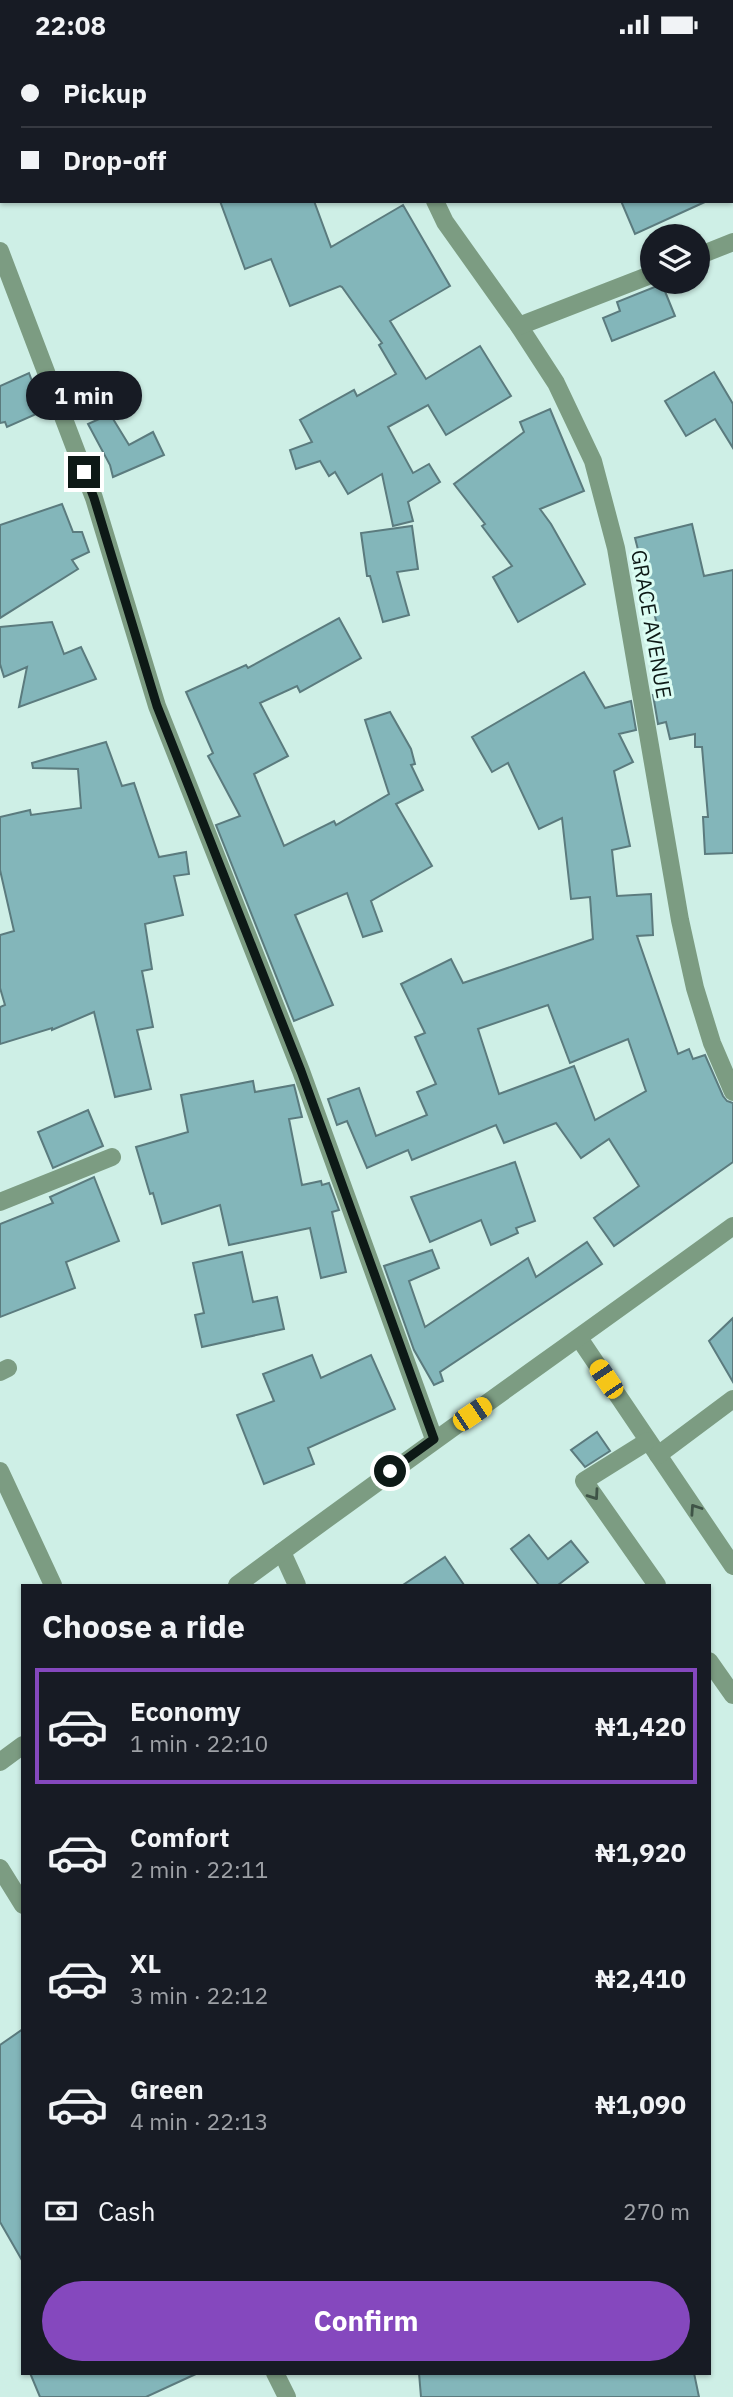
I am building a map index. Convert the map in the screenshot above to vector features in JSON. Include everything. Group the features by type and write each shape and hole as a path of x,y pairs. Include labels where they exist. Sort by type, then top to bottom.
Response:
{"street":[{"name":"GRACE AVENUE","path":"436,203 445,222 556,383 593,461 616,548 680,921 695,988 712,1043 733,1091"},
{"path":"710,251 733,242"},
{"path":"0,251 94,498 157,706 301,1071 434,1439"},
{"path":"519,326 640,279"},
{"path":"0,1202 112,1157"},
{"path":"238,1584 434,1439 510,1388 733,1226"},
{"path":"579,1338 733,1566"},
{"path":"656,1584 584,1481 653,1448 733,1399"},
{"path":"0,1471 53,1584"},
{"path":"282,1552 297,1584"},
{"path":"711,1664 733,1695"},
{"path":"0,1762 21,1746"},
{"path":"0,1868 21,1902"},
{"path":"276,2375 287,2397"}],"building":[{"path":"221,203 315,203 331,247 403,205 450,286 390,321 426,379 480,346 511,396 446,435 428,405 388,427 413,473 429,464 440,482 408,502 413,521 393,526 382,474 348,494 335,472 329,476 320,461 296,469 290,450 312,442 300,420 354,390 357,396 396,374 379,345 382,343 342,287 290,306 271,259 245,269"},
{"path":"622,203 703,203 657,224 640,224 640,232 635,234"},
{"path":"640,293 666,294 675,316 612,341 603,318 620,311 617,302"},
{"path":"714,372 733,404 733,448 715,419 686,436 665,401"},
{"path":"29,373 43,411 7,427 5,422 0,423 0,386"},
{"path":"550,409 584,491 540,509 585,584 518,622 493,577 512,566 482,526 485,524 454,484 524,432 520,422"},
{"path":"110,414 129,445 153,432 164,455 113,477 110,465 88,424"},
{"path":"62,504 73,532 82,532 89,552 72,560 78,569 0,618 0,525"},
{"path":"692,524 704,576 733,570 733,853 705,854 703,817 708,817 702,747 695,747 695,734 670,739 666,722 658,724 653,695 666,692 661,640 635,538"},
{"path":"412,526 418,569 397,572 409,615 383,622 370,576 367,576 361,533"},
{"path":"339,618 361,658 300,692 297,686 260,703 288,756 254,774 284,846 334,821 336,825 389,794 365,720 390,712 411,749 415,764 411,765 423,790 396,804 432,866 371,901 382,931 363,937 347,893 295,915 333,1005 294,1021 216,825 240,816 208,756 213,753 186,692 246,665 248,668"},
{"path":"52,622 64,654 81,647 96,679 19,707 27,667 4,677 0,664 0,627"},
{"path":"584,672 605,708 631,701 636,730 619,734 633,762 614,771 630,846 612,850 617,896 651,894 653,935 637,936 678,1054 689,1049 693,1059 705,1055 723,1096 733,1103 733,1162 614,1246 594,1218 639,1186 609,1139 581,1158 556,1123 504,1143 496,1125 412,1160 408,1150 367,1168 347,1121 337,1125 328,1099 359,1088 376,1136 427,1115 417,1092 436,1084 415,1037 425,1033 401,984 451,959 463,983 593,939 590,897 571,899 562,818 539,829 508,763 492,772 472,737","holes":["548,1005 570,1063 628,1039 646,1091 595,1120 574,1066 499,1094 478,1029"]},
{"path":"106,742 122,786 134,783 159,857 186,852 189,874 174,876 183,915 145,924 152,969 142,971 153,1027 137,1030 151,1089 115,1097 94,1012 52,1030 0,1044 0,1007 5,1005 0,988 0,935 14,931 0,870 0,817 30,810 31,815 81,808 78,769 33,768 32,763"},
{"path":"253,1081 255,1092 294,1085 302,1117 289,1119 302,1185 321,1181 322,1185 329,1183 339,1210 332,1212 346,1272 321,1278 310,1228 229,1245 220,1205 162,1224 136,1147 188,1132 181,1095"},
{"path":"88,1110 103,1146 53,1168 38,1132"},
{"path":"515,1162 535,1221 516,1228 518,1233 491,1245 481,1220 430,1242 411,1197"},
{"path":"94,1177 119,1241 66,1262 75,1288 0,1317 0,1224 53,1203 50,1197"},
{"path":"587,1242 602,1264 440,1372 443,1381 434,1385 414,1350 384,1266 432,1250 439,1268 409,1281 425,1327 528,1258 536,1277"},
{"path":"242,1252 253,1302 277,1297 284,1329 202,1347 195,1315 204,1313 193,1263"},
{"path":"733,1318 733,1382 709,1341"},
{"path":"312,1355 321,1378 371,1355 395,1409 308,1448 314,1464 264,1484 237,1415 274,1401 263,1374"},
{"path":"597,1432 610,1451 585,1467 571,1450"},
{"path":"529,1535 548,1559 571,1541 588,1562 559,1584 538,1584 511,1549"},
{"path":"445,1557 463,1584 404,1584"},
{"path":"21,2030 21,2259 0,2222 0,2045"},
{"path":"31,2375 194,2375 146,2397 40,2397"},
{"path":"419,2375 694,2375 699,2397 421,2397"}],"route":[{"path":"84,472 157,706 301,1071 434,1439 390,1471"}]}
